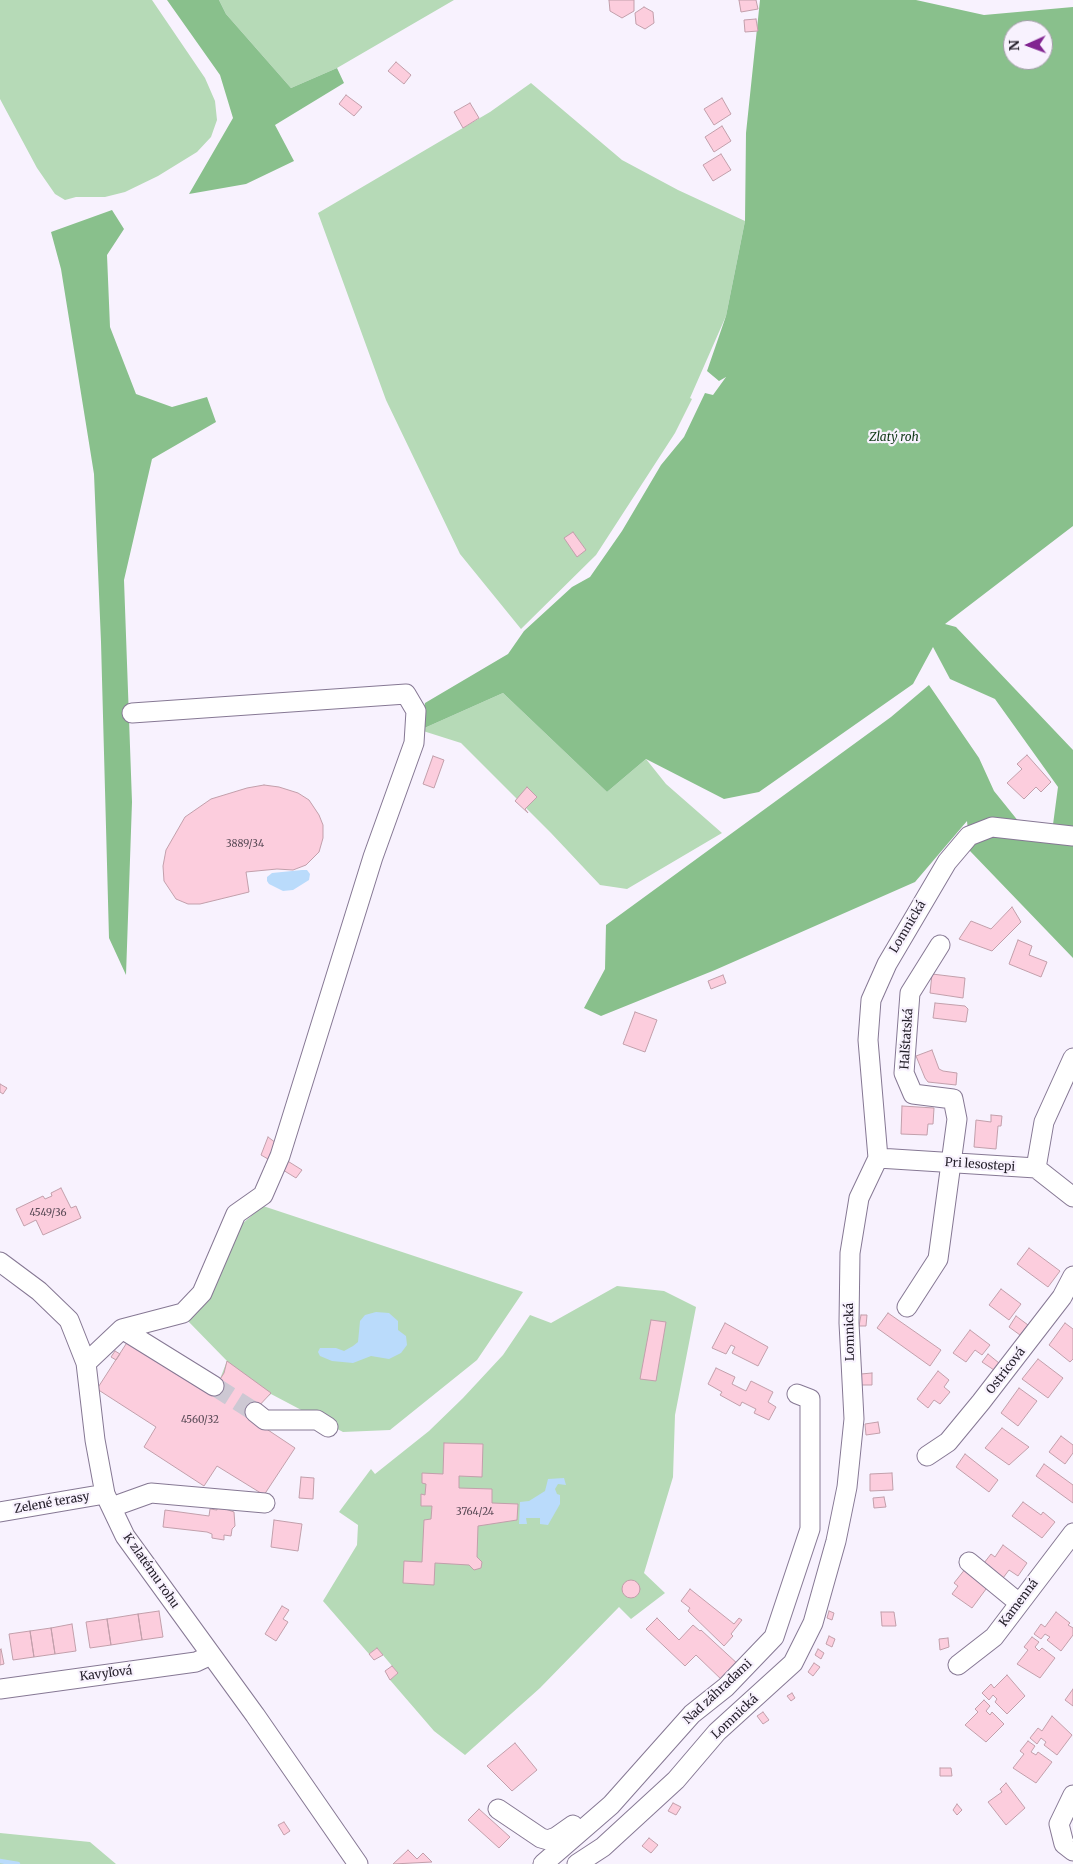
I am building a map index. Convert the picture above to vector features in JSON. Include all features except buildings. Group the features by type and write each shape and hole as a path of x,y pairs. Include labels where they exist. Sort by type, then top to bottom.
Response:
{"street":[{"path":"86,1363 122,1329 183,1313 202,1293 236,1214 263,1195 280,1156 372,858 414,743 416,711 406,694 132,713"},
{"name":"Lomnická","path":"578,1864 602,1847 676,1780 717,1732 793,1663 813,1623 836,1541 847,1487 854,1419 849,1323 850,1253 859,1198 878,1158 868,1040 871,1000 886,964 947,862 969,836 992,828 1073,836"},
{"name":"Halštatská","path":"940,946 910,994 904,1073 912,1094 954,1099 956,1119 950,1163"},
{"path":"1073,1058 1044,1122 1036,1168 1073,1197"},
{"name":"Pri lesostepi","path":"878,1158 1036,1168"},
{"path":"907,1307 938,1259 950,1163"},
{"name":"K zlatému rohu","path":"0,1262 61,1310 69,1320 86,1363 95,1440 109,1501 126,1536 256,1715 358,1864"},
{"name":"Ostricová","path":"927,1456 948,1442 982,1402 1062,1297 1073,1276"},
{"path":"122,1329 214,1386"},
{"name":"Nad záhradami","path":"543,1864 611,1805 692,1714 726,1687 774,1637 810,1529 810,1399 797,1394"},
{"path":"255,1412 265,1420 317,1420 328,1427"},
{"name":"Zelené terasy","path":"0,1512 109,1501 151,1493 265,1503"},
{"name":"Kamenná","path":"958,1665 994,1637 1073,1533"},
{"path":"969,1562 1019,1603"},
{"name":"Kavyľová","path":"0,1689 196,1662 211,1655"},
{"path":"1073,1795 1059,1824 1064,1844 1073,1851"},
{"path":"498,1809 541,1838 548,1840 587,1814 599,1801 605,1801 611,1805"}],"green space":[{"path":"0,0 152,0 205,78 215,101 217,120 211,137 197,152 158,176 125,192 105,197 76,197 65,200 55,194 37,168 0,99"},
{"path":"167,0 219,0 226,14 291,88 337,68 344,83 275,125 294,161 246,184 189,194 233,118 220,75"},
{"path":"219,0 454,0 337,68 291,88 226,14"},
{"name":"Zlatý roh","path":"760,0 916,0 984,15 1073,7 1073,526 945,624 956,627 1073,750 1073,958 970,851 967,821 915,882 715,970 601,1016 584,1008 605,969 606,925 891,717 929,685 979,758 994,791 1019,822 1052,832 1058,787 995,699 950,679 933,647 913,684 759,792 724,799 646,759 607,792 503,693 420,730 425,703 508,654 524,631 572,587 590,577 622,531 661,465 684,437 705,393 713,395 726,377 719,381 707,371 726,316 745,221 746,133"},
{"path":"531,83 622,160 678,190 745,221 726,316 690,398 692,399 675,433 596,555 521,629 460,554 386,400 318,213 490,112"},
{"path":"112,210 124,229 107,255 110,327 136,394 172,407 207,397 216,422 152,459 124,580 132,802 126,975 109,938 101,642 94,474 61,269 51,232"},
{"path":"503,693 607,792 646,759 666,784 722,833 627,889 600,885 461,743 420,730"},
{"path":"263,1206 523,1292 477,1360 390,1430 343,1432 271,1394 261,1402 220,1379 227,1361 187,1320 236,1229"},
{"path":"617,1286 664,1291 696,1307 675,1415 673,1477 644,1573 665,1593 631,1619 619,1607 540,1688 465,1755 434,1731 390,1680 398,1673 377,1648 369,1654 323,1601 357,1545 358,1525 339,1512 371,1469 375,1474 429,1431 463,1398 503,1355 530,1315 551,1323"},
{"path":"0,1833 90,1842 116,1864 0,1864"}],"water":[{"path":"307,870 310,874 309,880 293,890 283,891 267,881 267,877 272,873"},
{"path":"376,1312 389,1313 398,1321 398,1330 406,1336 407,1345 401,1353 389,1359 371,1356 353,1363 332,1361 320,1356 318,1352 320,1348 336,1348 344,1351 353,1346 358,1342 360,1321 365,1315"},
{"path":"564,1478 566,1485 558,1484 555,1489 557,1494 560,1495 560,1504 548,1525 540,1524 540,1518 526,1518 527,1524 519,1524 520,1502 529,1501 545,1491 548,1479"}],"waterway":[{"path":"0,1861 18,1864"}],"tunnel":[{"path":"214,1386 255,1412"}]}
